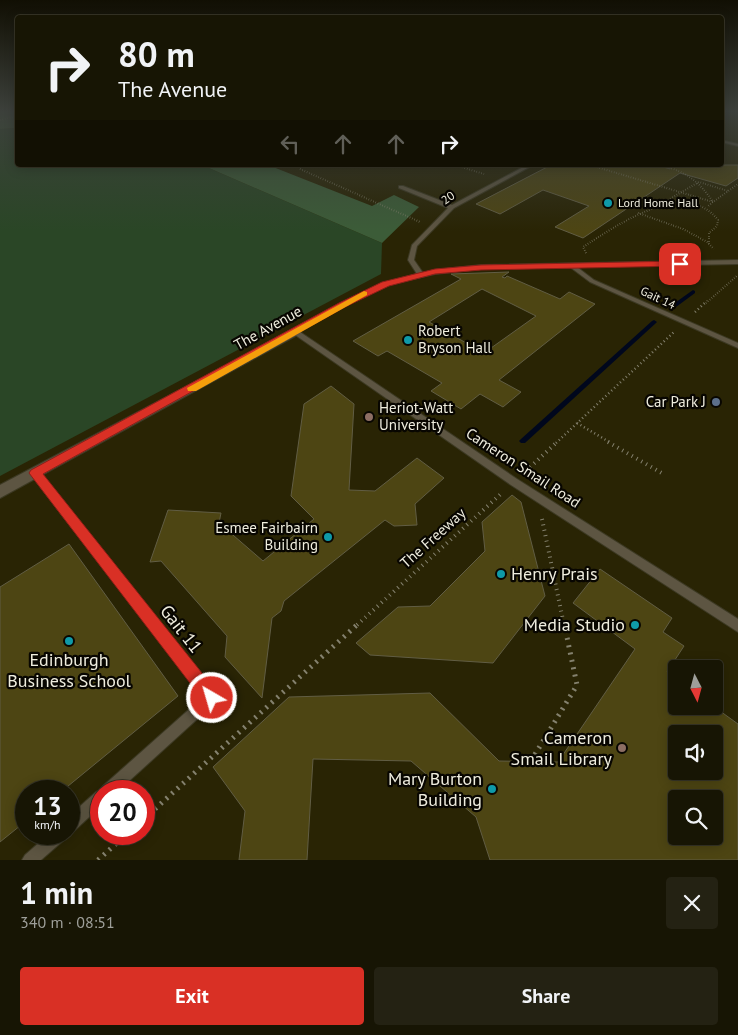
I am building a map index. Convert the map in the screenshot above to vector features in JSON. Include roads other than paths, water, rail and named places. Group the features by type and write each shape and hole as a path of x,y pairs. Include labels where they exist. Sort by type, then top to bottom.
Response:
{"street":[{"name":"The Avenue","path":"0,492 295,332"}],"lane":[{"name":"20","path":"420,274 411,260 414,246 452,207 527,167"},
{"path":"401,187 452,207"},
{"path":"572,266 738,262"},
{"name":"The Avenue","path":"295,332 364,294 386,284 420,274 481,267 572,266"},
{"name":"Gait 14","path":"572,266 592,280 738,346"},
{"name":"Cameron Smail Road","path":"295,332 514,482 738,626"},
{"name":"Gait 11","path":"35,473 212,698 120,780"},
{"path":"80,816 90,807"},
{"path":"30,860 47,845"}],"waterway":[{"path":"674,306 693,292"},
{"path":"523,441 654,322"}],"place":[{"name":"Lord Home Hall","path":"608,203"},
{"name":"Robert Bryson Hall","path":"408,340"},
{"name":"Car Park J","path":"716,402"},
{"name":"Heriot-Watt University","path":"369,417"},
{"name":"Esmee Fairbairn Building","path":"328,537"},
{"name":"Henry Prais","path":"501,574"},
{"name":"Media Studio","path":"635,625"},
{"name":"Edinburgh Business School","path":"69,641"},
{"name":"Cameron Smail Library","path":"622,748"},
{"name":"Mary Burton Building","path":"492,789"}]}
